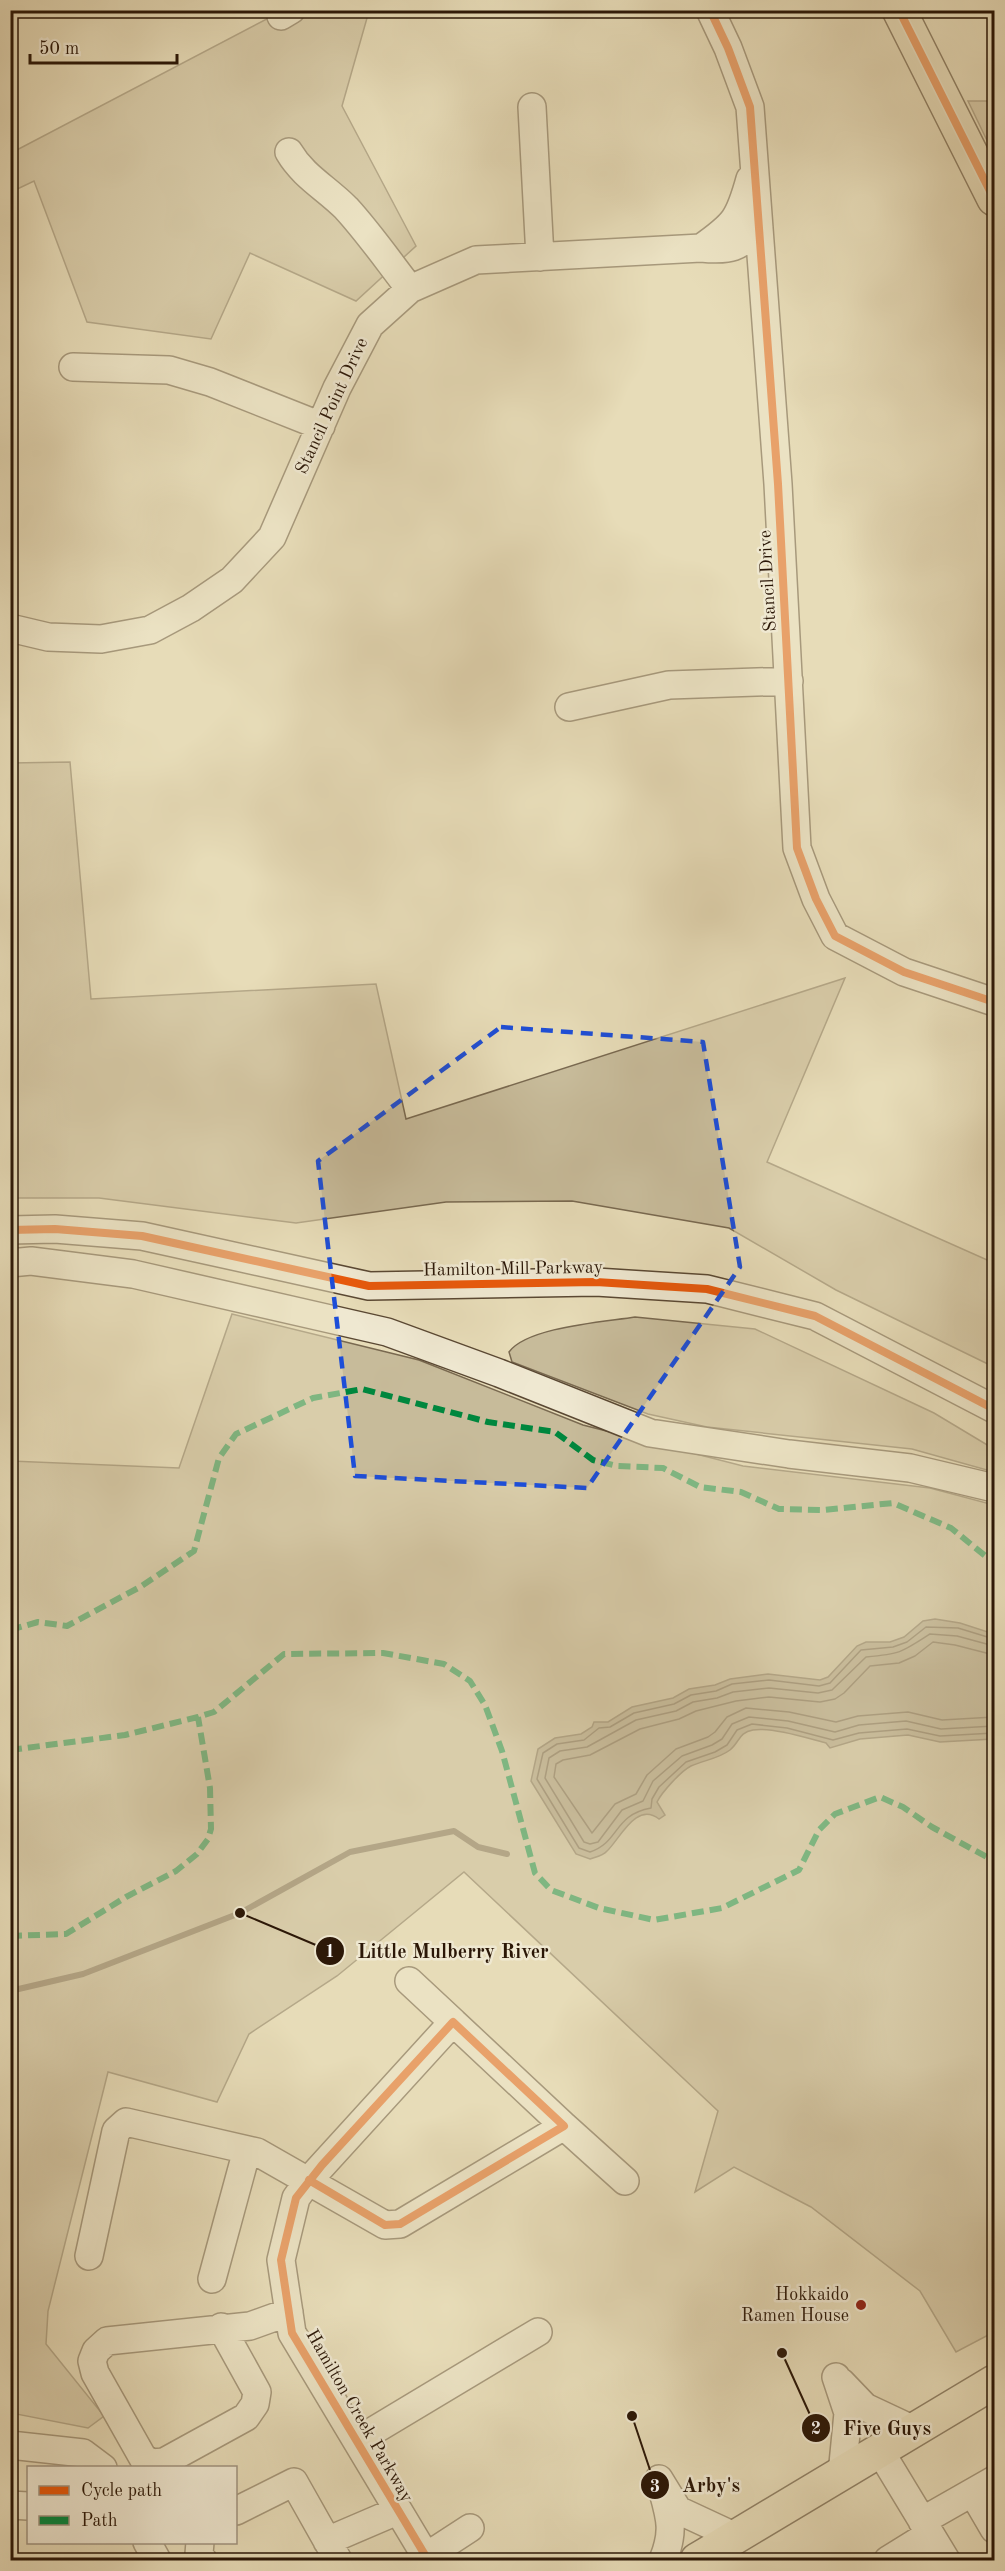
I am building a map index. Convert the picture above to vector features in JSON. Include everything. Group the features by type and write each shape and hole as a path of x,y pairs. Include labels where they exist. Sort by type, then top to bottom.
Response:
{"main road":[{"path":"899,10 994,199"},
{"path":"699,2560 994,2382"}],"street":[{"name":"Stancil Drive","path":"710,10 728,48 750,107 778,484 797,848 816,899 836,936 904,972 994,1002"},
{"path":"532,106 540,257"},
{"path":"290,152 296,164 344,206 360,224 410,289"},
{"path":"701,248 729,229 741,211 754,162"},
{"name":"Stancil Point Drive","path":"10,628 48,637 101,639 150,630 191,608 232,580 272,537 321,426 370,325 410,289 476,260 701,248 724,251 739,246 759,228"},
{"path":"73,367 169,370 210,382 321,426"},
{"path":"569,707 669,685 789,681"},
{"name":"Hamilton Mill Parkway","path":"10,1230 55,1229 142,1236 369,1286 596,1282 707,1289 815,1317 994,1409"},
{"path":"10,1263 31,1262 133,1274 387,1332 650,1432 789,1454 910,1468 994,1488"},
{"path":"409,1981 625,2181"},
{"name":"Hamilton Creek Parkway","path":"426,2560 358,2440 292,2333 281,2260 296,2198 309,2180 453,2022"},
{"path":"89,2256 116,2131 126,2122 257,2152 385,2225 400,2224 564,2126"},
{"path":"212,2279 247,2150"},
{"path":"221,2327 257,2392 255,2404 246,2416 164,2462 152,2463 143,2458 95,2373 92,2361 96,2351 107,2341 221,2327 250,2326 289,2312"},
{"path":"358,2440 538,2332"},
{"path":"842,2474 848,2413 836,2377 865,2407 914,2430"},
{"path":"10,2445 83,2453 100,2466"},
{"path":"880,2451 946,2560"},
{"path":"663,2560 671,2539 670,2518 659,2479 678,2510 736,2537"},
{"path":"237,2510 294,2482 333,2551 397,2511"},
{"path":"888,2560 926,2528 984,2486 994,2529"},
{"path":"10,2505 27,2506"},
{"path":"426,2560 470,2528"},
{"path":"148,2544 158,2560"},
{"path":"200,2544 199,2554 203,2560"}],"highlighted area":[{"path":"501,1027 703,1042 740,1267 587,1488 355,1476 318,1161"}],"shaded area":[{"path":"282,11 369,11 342,106 416,246 356,301 250,253 211,339 87,322 34,181 11,192 11,153"},
{"path":"968,101 994,101 994,155"},
{"path":"70,762 91,999 376,984 406,1119 845,978 767,1162 994,1263 994,1367 836,1290 729,1228 572,1201 446,1202 296,1223 99,1198 11,1198 11,763"},
{"path":"232,1314 419,1360 583,1425 743,1466 930,1488 994,1505 994,2332 956,2352 920,2291 811,2207 734,2167 695,2192 718,2111 464,1872 337,1976 249,2034 217,2102 108,2072 48,2311 46,2344 104,2416 88,2428 11,2413 11,1461 179,1468"},
{"path":"635,1317 755,1329 934,1413 994,1449 994,1472 912,1449 707,1427 648,1414 512,1362 509,1352 532,1337 567,1327"}],"water":[{"path":"935,1619 960,1623 994,1634 993,1739 940,1742 908,1735 860,1739 830,1748 826,1743 770,1730 748,1731 725,1753 691,1766 677,1777 657,1802 665,1815 659,1819 651,1815 636,1818 605,1853 590,1859 576,1854 531,1781 538,1749 555,1738 581,1734 592,1727 594,1722 608,1722 632,1707 673,1698 689,1689 715,1685 730,1679 768,1674 820,1680 828,1677 857,1646 866,1642 890,1642 904,1637 923,1621"}],"waterway":[{"path":"10,1991 83,1974 240,1913 350,1852 454,1831 478,1847 507,1854"}],"marked path":[{"path":"10,1630 38,1622 67,1626 140,1587 194,1551 219,1458 236,1434 313,1398 362,1389 488,1422 555,1432 593,1460 617,1466 663,1468 700,1487 741,1492 779,1509 824,1510 893,1503 951,1528 994,1563"},
{"path":"10,1750 125,1735 214,1712 284,1654 383,1653 444,1664 470,1681 485,1705 502,1751 535,1873 551,1890 599,1908 654,1920 722,1908 799,1870 819,1830 835,1814 880,1797 903,1807 932,1827 994,1861"},
{"path":"10,1936 66,1934 126,1897 176,1871 197,1854 208,1839 211,1829 210,1788 198,1717"}],"cycle path":[{"path":"710,10 728,48 750,107 778,484 797,848 816,899 835,936 904,972 994,1002"},
{"path":"899,10 994,199"},
{"path":"10,1230 55,1229 142,1236 369,1286 596,1282 707,1289 815,1316 994,1409"},
{"path":"309,2180 385,2225 400,2224 564,2126 453,2022 322,2165 296,2198 281,2260 292,2333 428,2560"}],"place":[{"name":"Little Mulberry River","path":"240,1913"},
{"name":"Hokkaido Ramen House","path":"861,2305"},
{"name":"Five Guys","path":"782,2353"},
{"name":"Arby's","path":"632,2416"}]}
